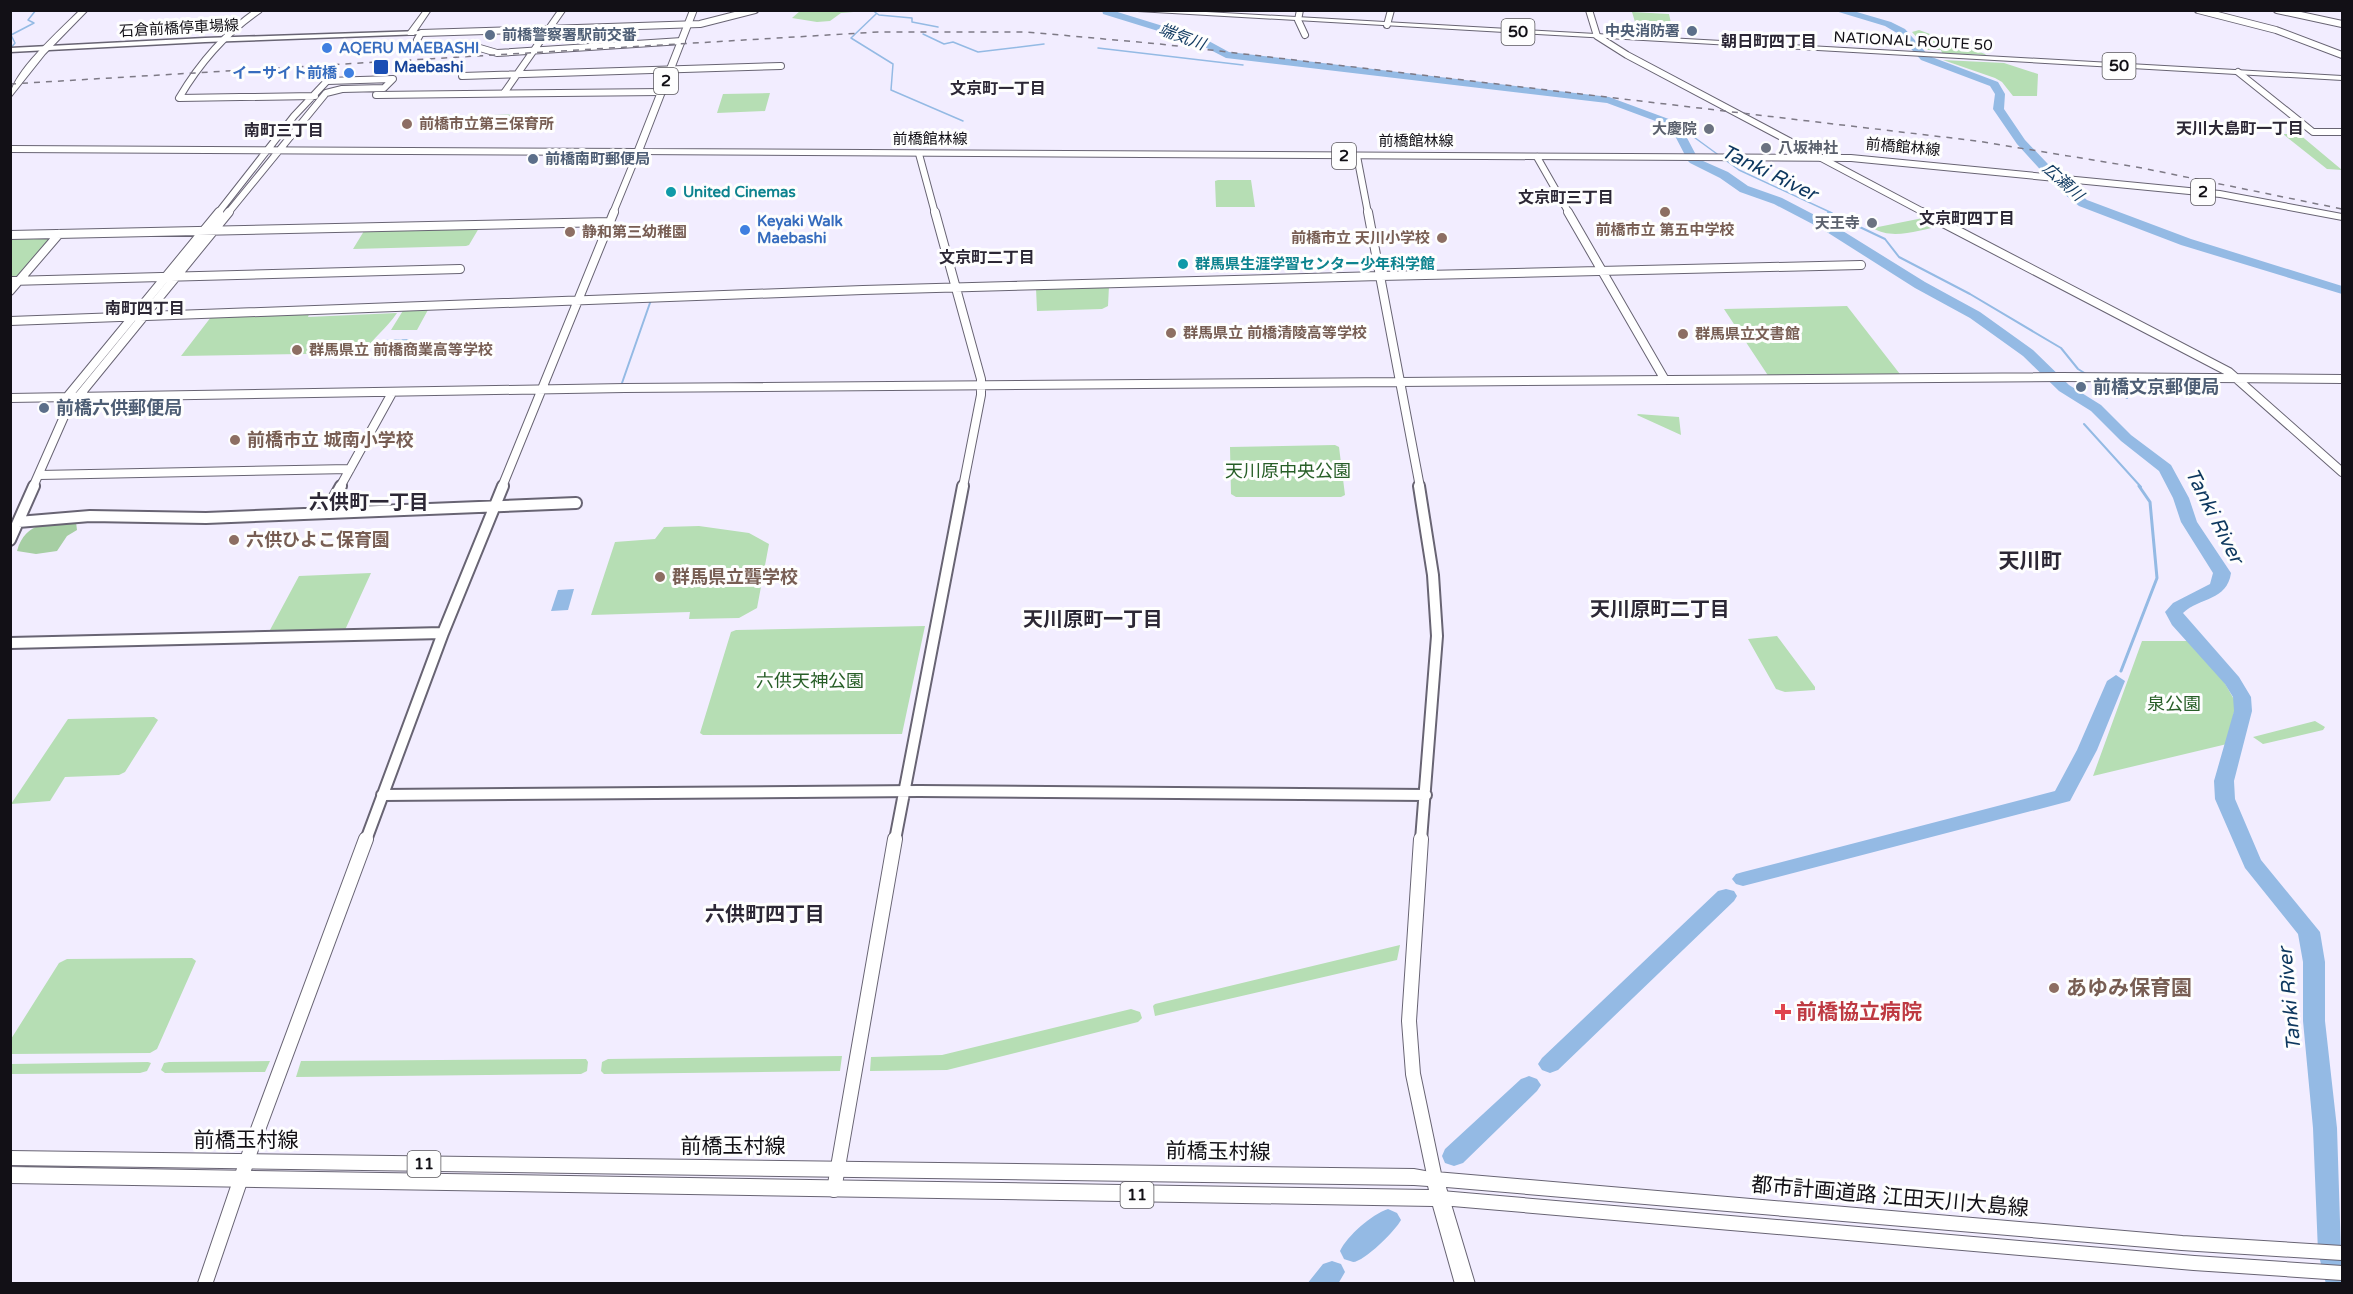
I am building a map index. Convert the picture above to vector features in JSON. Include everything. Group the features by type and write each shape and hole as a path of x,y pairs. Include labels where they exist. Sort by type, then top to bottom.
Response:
{"main road":[{"path":"10,96 42,52 85,10"},
{"path":"411,33 428,10"},
{"path":"419,36 437,10"},
{"name":"2","path":"638,152 694,10"},
{"name":"NATIONAL ROUTE 50","path":"1123,10 2343,78"},
{"name":"石倉前橋停車場線","path":"11,50 225,39 411,33 419,36"},
{"path":"10,108 50,51 48,48"},
{"name":"前橋館林線","path":"638,152 1818,157 1867,159 2234,196 2343,217"},
{"name":"前橋玉村線","path":"10,1158 245,1172 270,1178 834,1190 1441,1198"},
{"name":"前橋玉村線","path":"10,1175 838,1170 1400,1176 1435,1179"},
{"path":"1435,1179 1465,1284"}],"street":[{"path":"259,10 244,20 194,72 179,98 662,92"},
{"path":"504,93 562,10"},
{"path":"419,36 689,24 713,22 754,10"},
{"path":"1300,10 1298,20 1305,34"},
{"path":"1387,25 1391,10"},
{"path":"1589,10 1597,36 1818,157 2237,378 2343,472"},
{"path":"2198,10 2276,30 2343,55"},
{"path":"2277,10 2343,24"},
{"path":"473,46 494,53 682,41"},
{"path":"462,76 781,66"},
{"path":"2238,72 2313,132 2343,132"},
{"path":"72,399 144,316 268,151 330,80 394,79 384,88 334,90 324,96 209,230"},
{"path":"10,149 638,152 443,633 204,1284"},
{"path":"834,1190 903,791 982,386 919,154"},
{"path":"1357,156 1401,383 1428,535 1436,597 1435,675 1431,699 1426,795 1410,990 1409,1039 1413,1074 1435,1179"},
{"path":"1537,157 1665,380"},
{"path":"10,235 609,222"},
{"path":"10,291 15,281 59,234"},
{"path":"10,321 955,287 1861,265"},
{"path":"15,281 460,269"},
{"path":"10,540 72,399 134,316 171,278"},
{"path":"10,398 72,399 542,390 1665,380 2343,379"},
{"path":"326,513 392,393"},
{"path":"39,475 350,469"},
{"path":"18,522 90,516 206,518 576,503"},
{"path":"10,643 443,633"},
{"path":"382,795 903,791 1426,795"},
{"name":"都市計画道路 江田天川大島線","path":"1435,1179 2170,1242 2343,1253"},
{"name":"都市計画道路 江田天川大島線","path":"1441,1198 2194,1263 2336,1273"}],"green space":[{"path":"800,11 866,11 841,13 830,21 817,22 792,18"},
{"path":"1632,12 1669,14 1671,23 1635,22"},
{"path":"1919,30 1986,55 1928,50 1912,32"},
{"path":"1943,60 2004,63 2038,74 2037,96 2013,96 2002,82 1995,78"},
{"path":"770,93 765,111 717,113 723,94"},
{"path":"539,114 528,131 483,130 492,115"},
{"path":"2283,134 2299,134 2342,170 2327,169"},
{"path":"1251,180 1255,207 1216,207 1215,181"},
{"path":"1928,217 1943,226 1898,234 1889,234 1873,228"},
{"path":"479,228 469,245 466,246 353,249 364,231"},
{"path":"10,237 51,237 16,278 10,279"},
{"path":"1109,286 1108,306 1102,309 1037,311 1036,288"},
{"path":"1847,306 1903,378 1771,380 1724,309"},
{"path":"429,308 417,330 391,330 404,309"},
{"path":"310,312 308,317 397,313 363,353 181,356 211,317"},
{"path":"1637,415 1679,417 1681,435"},
{"name":"天川原中央公園","path":"1335,445 1339,447 1345,495 1341,497 1236,497 1231,494 1230,447"},
{"path":"76,522 77,530 67,536 57,551 36,554 17,551 26,534 33,529 48,524"},
{"path":"699,526 749,533 769,544 757,608 739,618 689,619 690,612 591,615 615,542 655,539 664,527"},
{"path":"371,573 345,630 272,635 270,630 299,576"},
{"name":"六供天神公園","path":"925,626 902,734 703,735 700,733 731,632 736,630"},
{"path":"1777,636 1815,690 1785,692 1776,689 1748,639"},
{"name":"泉公園","path":"2142,641 2187,641 2223,680 2236,703 2227,744 2093,776"},
{"path":"154,717 158,720 125,772 119,775 65,777 50,801 11,804 68,719"},
{"path":"2315,721 2325,727 2323,730 2263,744 2253,737"},
{"path":"1400,945 1397,960 1155,1016 1153,1006 1155,1004"},
{"path":"192,958 196,961 157,1049 150,1053 11,1054 11,1039 59,963 67,959"},
{"path":"1131,1009 1140,1012 1142,1018 1138,1022 947,1070 870,1071 871,1057 942,1055"},
{"path":"842,1056 840,1071 604,1074 601,1071 602,1062 608,1059"},
{"path":"586,1059 587,1071 581,1074 296,1077 301,1061"},
{"path":"270,1061 265,1072 165,1073 161,1070 164,1063 169,1062"},
{"path":"151,1063 147,1071 140,1073 11,1074 11,1064"}],"water":[{"path":"410,339 401,355 372,355 382,340"},
{"path":"574,589 568,610 551,611 558,590"}],"waterway":[{"path":"10,49 15,43 11,35 34,23 28,20 36,10"},
{"path":"872,10 879,15 912,18 912,22 938,27"},
{"name":"広瀬川","path":"1837,10 1888,24 1901,31 1925,58 1994,84 2000,94 1998,109 2021,142 2062,186 2083,203 2186,242 2342,290"},
{"name":"Tanki River","path":"1106,12 1201,41 1226,55 1609,100 1681,127 1687,132 1680,134 1690,155"},
{"path":"876,14 851,38 893,64 891,90 963,121"},
{"path":"923,34 944,44 953,42 978,52 1044,44"},
{"name":"端気川","path":"1098,48 1243,65"},
{"path":"1687,132 1739,170 1832,213"},
{"name":"Tanki River","path":"1694,161 1724,175 1744,189 1778,201 1826,226 1920,285 1975,315 2028,353 2064,388 2096,408 2126,438 2165,468 2181,498 2189,522 2222,573 2221,582 2217,588 2187,602 2174,612 2178,621 2232,681 2242,697 2243,711 2224,781 2225,799 2252,863 2309,932 2314,962 2314,1021 2325,1128 2331,1252 2339,1284"},
{"path":"1828,212 1885,239 1899,257 1970,294 2061,348 2078,369 2086,374"},
{"path":"622,383 651,300"},
{"path":"2097,381 2127,398"},
{"path":"2084,424 2141,487"},
{"path":"2121,671 2157,578 2150,502 2139,486"},
{"path":"1743,879 2063,796 2087,750 2116,681"},
{"path":"1550,1064 1726,896"},
{"path":"1454,1156 1529,1085"},
{"path":"1353,1251 1388,1220"},
{"path":"1320,1284 1332,1272"}],"railway":[{"path":"10,84 878,32 1027,32 1160,44 1977,141 2142,168 2342,209"}],"place":[{"name":"中央消防署","path":"1692,31"},
{"name":"前橋警察署駅前交番","path":"490,35"},
{"name":"AQERU MAEBASHI","path":"327,48"},
{"name":"Maebashi","path":"381,67"},
{"name":"イーサイト前橋","path":"349,73"},
{"name":"前橋市立第三保育所","path":"407,124"},
{"name":"大慶院","path":"1709,129"},
{"name":"八坂神社","path":"1766,148"},
{"name":"前橋南町郵便局","path":"533,159"},
{"name":"United Cinemas","path":"671,192"},
{"name":"前橋市立 第五中学校","path":"1665,212"},
{"name":"天王寺","path":"1872,223"},
{"name":"Keyaki Walk Maebashi","path":"745,230"},
{"name":"静和第三幼稚園","path":"570,232"},
{"name":"前橋市立 天川小学校","path":"1442,238"},
{"name":"群馬県生涯学習センター少年科学館","path":"1183,264"},
{"name":"群馬県立 前橋清陵高等学校","path":"1171,333"},
{"name":"群馬県立文書館","path":"1683,334"},
{"name":"群馬県立 前橋商業高等学校","path":"297,350"},
{"name":"前橋文京郵便局","path":"2081,387"},
{"name":"前橋六供郵便局","path":"44,408"},
{"name":"前橋市立 城南小学校","path":"235,440"},
{"name":"六供ひよこ保育園","path":"234,540"},
{"name":"群馬県立聾学校","path":"660,577"},
{"name":"あゆみ保育園","path":"2054,988"},
{"name":"前橋協立病院","path":"1783,1012"}],"district":[{"name":"朝日町四丁目","path":"1769,42"},
{"name":"文京町一丁目","path":"998,89"},
{"name":"天川大島町一丁目","path":"2240,129"},
{"name":"南町三丁目","path":"284,131"},
{"name":"文京町三丁目","path":"1566,198"},
{"name":"文京町四丁目","path":"1967,219"},
{"name":"文京町二丁目","path":"987,258"},
{"name":"南町四丁目","path":"145,309"},
{"name":"六供町一丁目","path":"369,503"},
{"name":"天川町","path":"2030,561"},
{"name":"天川原町二丁目","path":"1660,610"},
{"name":"天川原町一丁目","path":"1093,620"},
{"name":"六供町四丁目","path":"765,915"}]}
